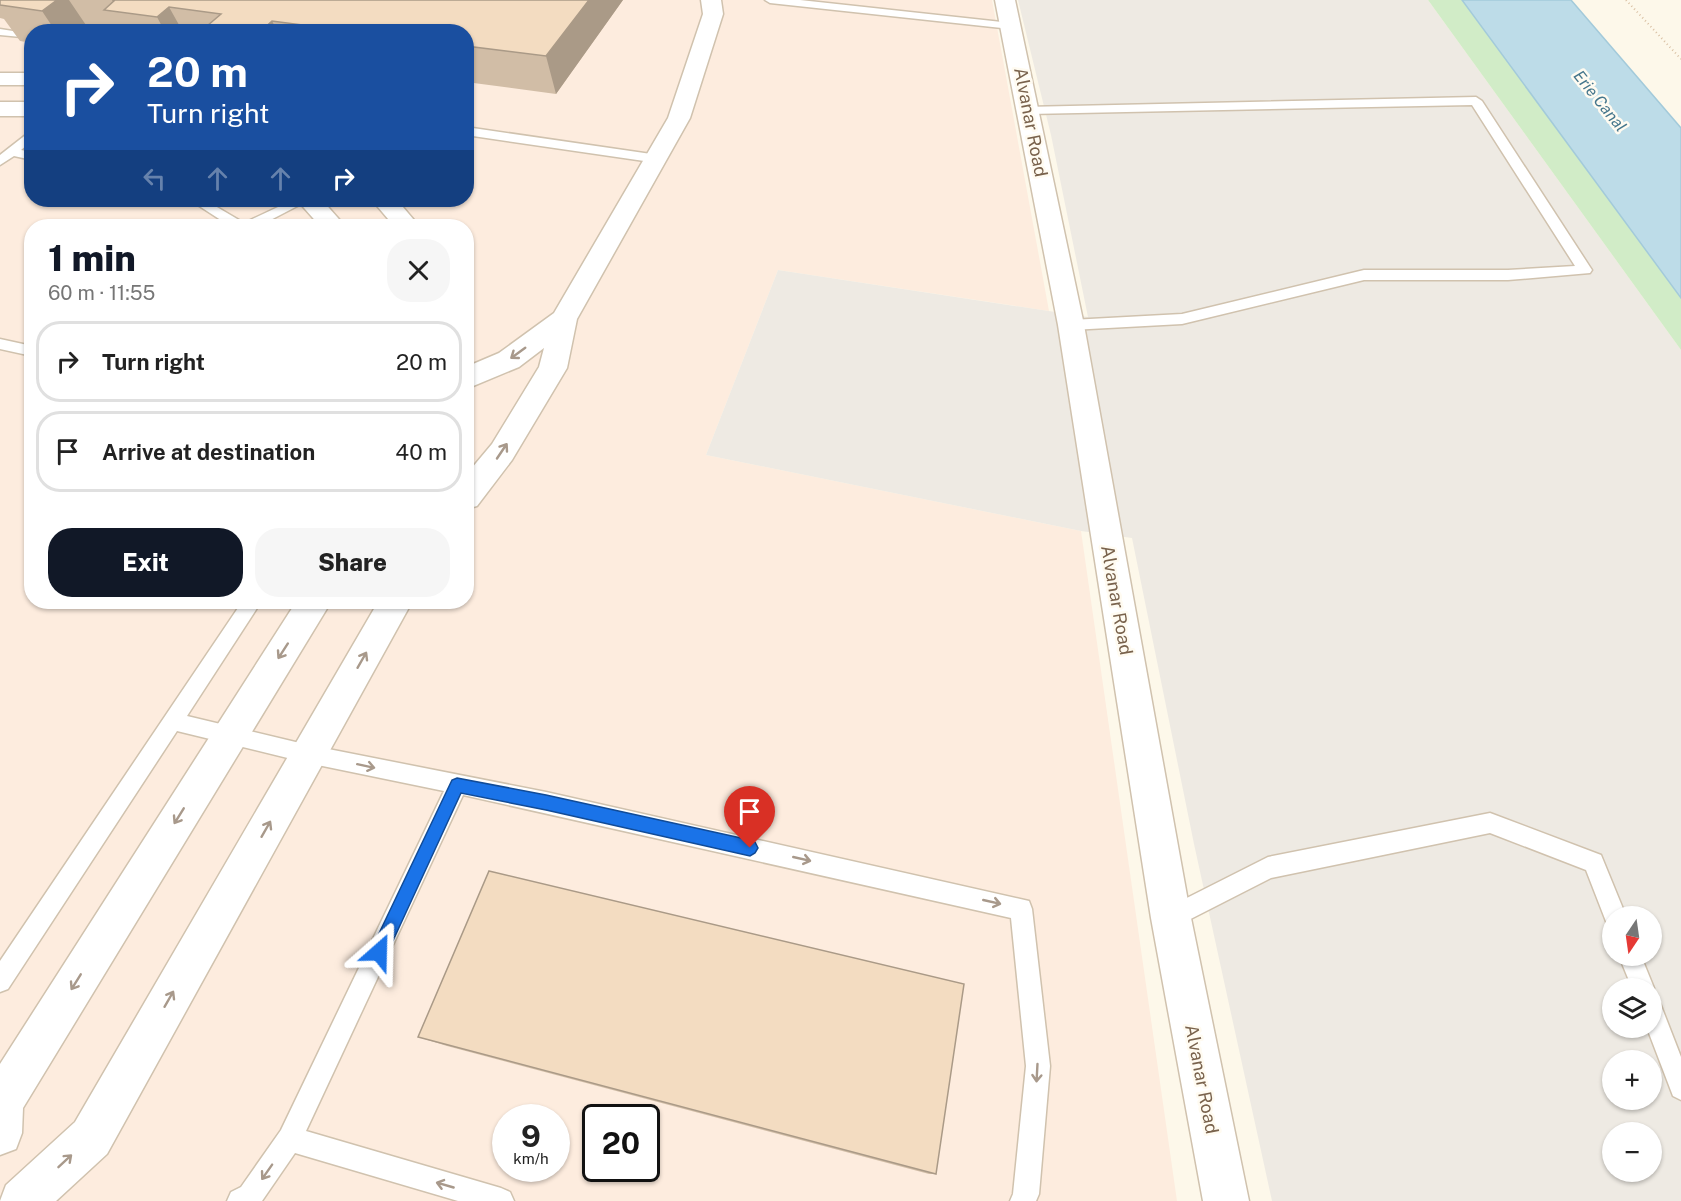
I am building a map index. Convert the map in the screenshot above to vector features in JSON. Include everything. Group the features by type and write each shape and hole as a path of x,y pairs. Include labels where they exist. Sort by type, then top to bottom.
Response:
{"street":[{"path":"474,487 502,452 553,368 564,319 658,159 679,118 713,14 711,0"},
{"name":"Alvanar Road","path":"1008,13 1071,325 1171,918 1226,1201"},
{"path":"0,79 24,79"},
{"path":"0,108 24,109"},
{"path":"315,207 327,219"},
{"path":"390,207 401,219"},
{"path":"474,375 509,360 564,319"},
{"path":"0,1133 1,1103 229,734 309,609"},
{"path":"22,1201 90,1138 391,609"}],"lane":[{"path":"770,0 1008,13"},
{"path":"0,32 24,35"},
{"path":"1029,110 1476,101 1586,270 1508,275 1364,275 1182,319 1071,325"},
{"path":"474,132 658,159"},
{"path":"0,161 24,141"},
{"path":"11,152 24,154"},
{"path":"208,207 228,219"},
{"path":"263,219 288,207"},
{"path":"0,344 24,349"},
{"path":"0,981 247,609"},
{"path":"173,721 308,754 546,802 1021,909 1038,1066 1026,1194 1023,1201"},
{"path":"240,1201 250,1196 290,1139 457,785"},
{"path":"1171,918 1268,868 1490,823 1594,862 1611,906"},
{"path":"1662,1038 1681,1088"},
{"path":"290,1139 501,1201"}],"path":[{"path":"1626,0 1681,59"}],"shaded area":[{"path":"0,0 992,0 1049,311 778,270 706,455 1081,531 1177,1201 0,1201"},
{"path":"1018,0 1428,0 1681,350 1681,1201 1272,1201 1194,844 1132,538 1081,531 706,455 778,270 1088,317 1051,135"}],"green space":[{"path":"1428,0 1462,0 1681,298 1681,350"}],"water":[{"name":"Erie Canal","path":"1462,0 1571,0 1681,128 1681,298"}],"building":[{"path":"0,0 57,0 42,11 0,5"},
{"path":"115,0 589,0 546,56 474,47 474,24 295,24 272,21 269,24 209,24 221,14 169,7 157,17 104,10"},
{"path":"489,871 964,984 936,1174 418,1037"}],"route":[{"path":"379,952 457,785 546,802 750,848"}]}
